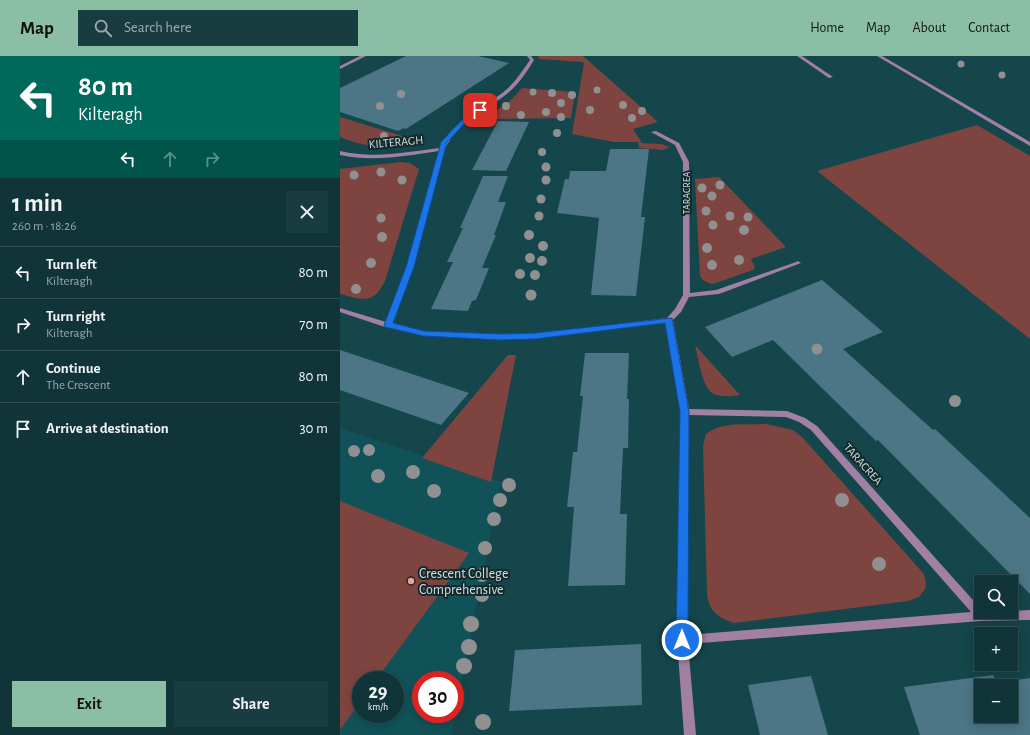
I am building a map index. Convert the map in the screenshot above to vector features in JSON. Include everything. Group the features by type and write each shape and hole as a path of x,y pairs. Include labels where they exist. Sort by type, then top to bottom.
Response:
{"street":[{"path":"340,68 364,56"},
{"path":"388,325 410,267 444,142 463,122 508,90 522,75 532,60 529,56"},
{"path":"799,56 831,77"},
{"path":"880,56 1030,144"},
{"name":"TARACREA","path":"654,132 677,144 686,162 687,295"},
{"name":"KILTERAGH","path":"341,154 384,156 442,149"},
{"path":"340,310 388,325 424,334 501,337 535,336 669,320 678,310 687,295 717,292 798,263"},
{"path":"669,320 685,412 682,640 690,735"},
{"name":"TARACREA","path":"685,412 770,412 787,414 802,420 814,428 974,608"},
{"path":"1018,615 1030,615"},
{"path":"682,640 974,617"}],"shaded area":[{"path":"538,56 583,56 658,122 633,129 642,143 661,144 670,147 663,150 639,148 638,142 614,142 572,134 584,63 539,59"},
{"path":"522,88 575,92 571,118 485,119 511,100"},
{"path":"340,117 409,138 399,142 374,146 359,143 340,137"},
{"path":"977,125 1030,156 1030,339 817,171"},
{"path":"401,162 410,163 419,169 385,281 381,289 376,294 367,299 355,298 340,294 340,169"},
{"path":"719,177 786,247 751,259 755,267 753,270 713,284 705,282 700,276 695,179"},
{"path":"695,345 740,395 718,396 712,393 706,384 701,371"},
{"path":"508,355 516,355 491,482 422,458"},
{"path":"766,424 793,430 803,438 924,574 926,583 925,589 919,597 908,601 734,623 719,616 712,610 707,594 703,446 706,434 726,425"},
{"name":"Crescent College Comprehensive","path":"340,428 501,482 464,671 412,671 412,723 453,723 451,735 340,735"},
{"path":"340,501 469,553 383,671 352,671 352,713 340,730"}],"building":[{"path":"406,56 478,56 509,63 406,129 404,128 398,131 340,112 340,88"},
{"path":"498,121 529,122 506,171 472,170"},
{"path":"610,149 649,149 641,217 645,217 636,296 591,295 599,218 557,213 565,179 569,179 570,171 606,171"},
{"path":"483,176 508,176 498,202 506,202 494,235 496,235 482,268 489,268 476,300 472,301 468,311 431,309 453,262 447,262 463,228 460,228"},
{"path":"822,280 883,332 843,349 933,430 935,429 1030,518 1030,594 1018,582 1018,575 1011,575 878,440 876,441 773,340 732,357 705,327"},
{"path":"340,350 469,393 441,425 340,390"},
{"path":"585,353 629,353 627,399 629,399 628,448 623,448 620,514 627,514 625,585 568,586 574,507 567,507 573,452 577,452 583,396 580,396"},
{"path":"641,644 642,705 509,711 515,650"},
{"path":"993,675 995,679 974,679 974,723 1018,723 1018,680 1030,678 1030,735 920,735 904,687"},
{"path":"811,676 828,735 760,735 748,685"}],"place":[{"name":"Crescent College Comprehensive","path":"411,581"}],"route":[{"path":"480,110 463,122 444,142 410,267 388,325 424,334 501,337 535,336 669,320 685,412 682,640"}]}
